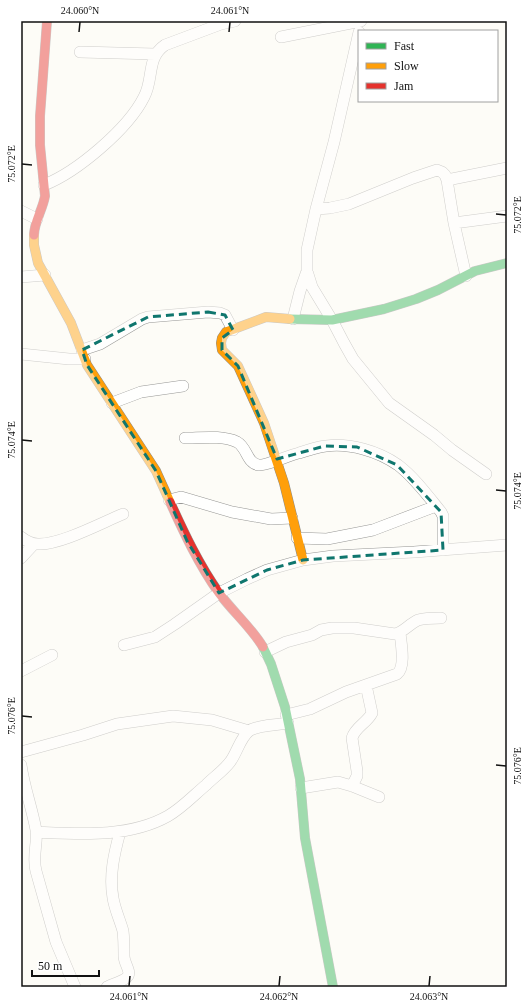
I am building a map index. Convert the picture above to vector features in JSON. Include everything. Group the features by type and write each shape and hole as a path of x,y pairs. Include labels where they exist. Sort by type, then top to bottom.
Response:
{"street":[{"path":"47,21 40,116 40,145 44,185 44,203 34,229 34,245 38,263 71,323 87,365 156,471 187,541 219,593 252,631 271,664 287,719 301,788 305,838 333,987"},
{"path":"44,185 86,160 108,142 128,121 144,99 147,91 151,67 155,54 159,49 165,45 222,23 235,21"},
{"path":"281,38 361,21"},
{"path":"358,35 334,142 316,209 307,250 307,271 312,287 353,359 389,404 434,434 452,450 486,474"},
{"path":"80,52 155,54"},
{"path":"447,180 507,168"},
{"path":"316,209 348,204 413,178 437,170 442,172 447,180 454,223 466,276"},
{"path":"21,211 37,219"},
{"path":"454,223 507,216"},
{"path":"303,560 277,459 264,423 238,366 222,350 222,338 226,332 266,317 332,320 384,309 438,290 475,271 507,263"},
{"path":"293,319 307,271"},
{"path":"21,278 45,275"},
{"path":"21,354 69,359 83,354 148,317 208,312 220,313 225,315 233,330"},
{"path":"112,403 141,392 182,386"},
{"path":"185,438 229,439 237,442 243,447 252,463 258,465 264,465 277,459 325,446 338,445 357,447 375,453 397,465 413,479 441,512 443,550"},
{"path":"169,500 182,497 232,512 271,518 292,518"},
{"path":"297,538 327,539 372,530 436,506"},
{"path":"21,537 34,544 45,543 68,537 122,514"},
{"path":"21,558 34,544"},
{"path":"124,645 155,637 219,593 247,578 267,570 303,560 333,556 504,545"},
{"path":"265,652 286,642 312,635 321,630 332,628 354,628 395,634 400,633 417,621 441,618"},
{"path":"36,832 120,832 156,822 169,815 184,804 231,761 249,731 287,719 346,692 390,677 400,672 402,662 400,633"},
{"path":"21,671 52,655"},
{"path":"352,786 357,776 352,738 353,733 372,713 366,685"},
{"path":"21,752 117,724 173,716 212,720 249,731"},
{"path":"21,765 24,784 36,832 34,862 36,871 56,942 75,987"},
{"path":"301,788 338,782 379,797"},
{"path":"107,987 127,978 129,975 129,971 124,962 124,937 113,899 111,881 114,853 120,832"}],"highlighted area":[{"path":"208,312 225,315 233,330 222,338 222,350 238,366 277,459 325,446 357,447 397,465 441,512 443,550 303,560 267,570 219,593 187,541 156,471 87,365 82,350 148,317"}],"traffic: fast":[{"path":"290,319 332,320 384,309 438,290 475,271 507,263"},
{"path":"263,647 271,664 285,707 300,779 305,838 333,987"}],"traffic: slow":[{"path":"34,235 34,245 38,263 71,323 87,365 156,471 170,502"},
{"path":"290,319 266,317 226,332 221,343 222,350 238,366 264,423 284,483 303,560"}],"traffic: jam":[{"path":"34,235 35,225 45,196 40,145 40,116 47,21"},
{"path":"170,502 192,549 219,593 263,647"}]}
